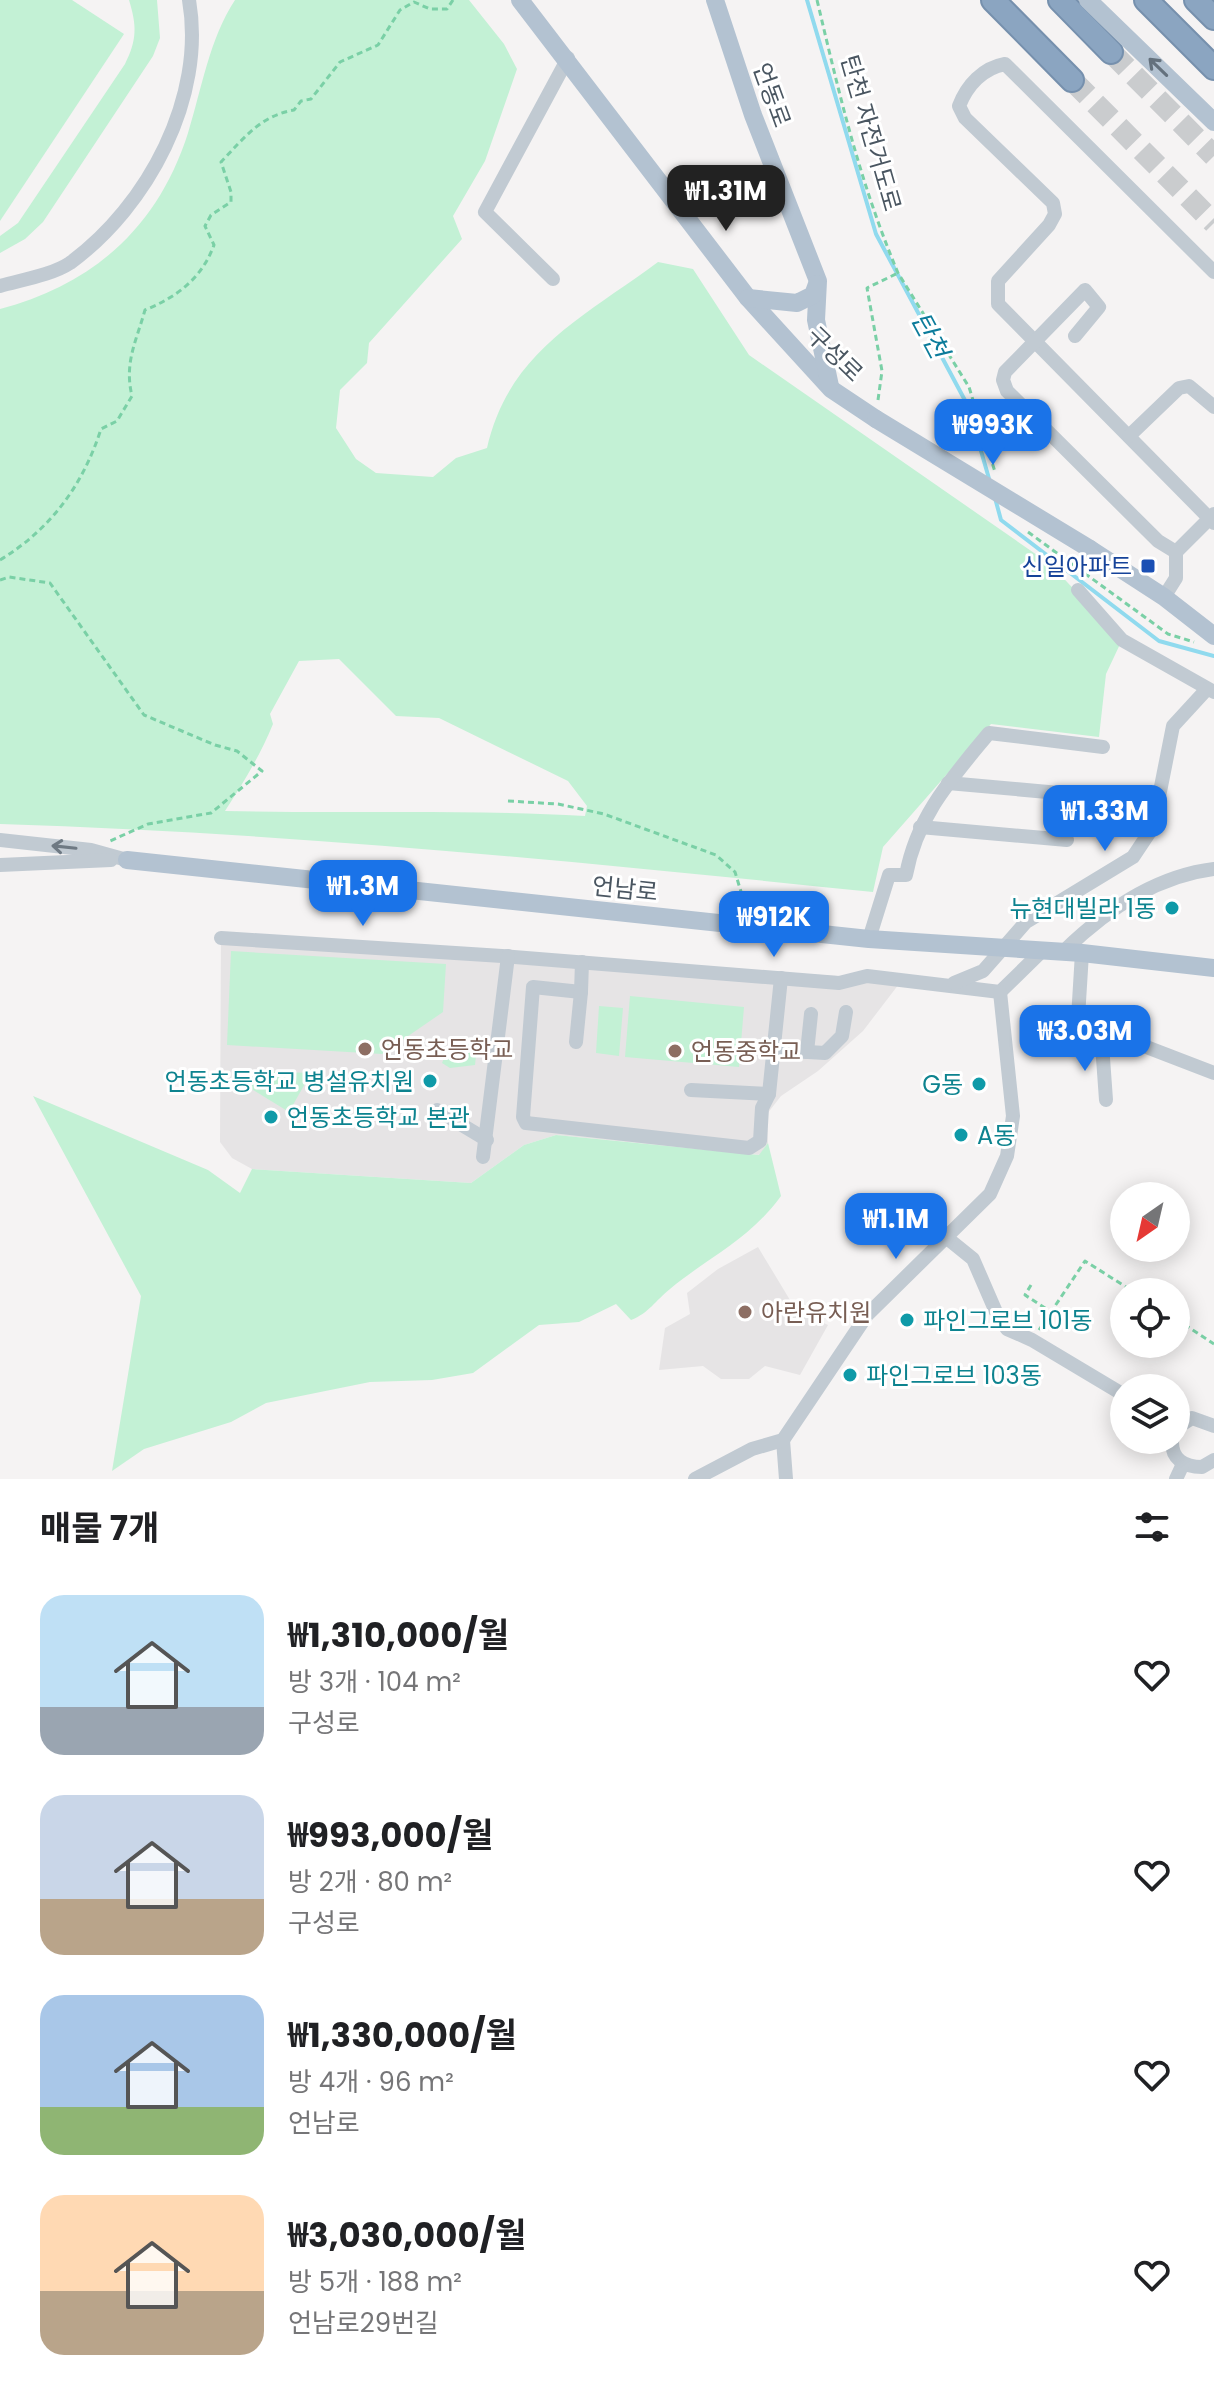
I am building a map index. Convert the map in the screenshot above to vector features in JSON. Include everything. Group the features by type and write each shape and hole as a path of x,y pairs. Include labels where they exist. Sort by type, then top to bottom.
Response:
{"highway":[{"path":"993,0 1075,77 1008,0"},
{"path":"1060,0 1111,52"},
{"path":"1146,0 1214,68"},
{"path":"1196,0 1214,18"}],"main road":[{"name":"구성로","path":"520,0 568,58 748,298 831,389 1164,597 1211,638"},
{"name":"언동로","path":"715,0 753,115 818,281 816,320 831,389"},
{"path":"1088,0 1214,122"},
{"path":"748,298 797,303 813,295 818,281"},
{"name":"언남로","path":"127,860 869,939 1073,952 1214,968"}],"street":[{"path":"0,286 68,264 113,221 159,162 191,62 189,0"},
{"path":"553,279 485,212 568,58"},
{"path":"1164,597 1176,578 1176,552 1213,518 998,304 998,281 1049,225 1055,214 1053,203 965,118 959,106 965,91 990,67 1005,64 1214,272"},
{"path":"1075,336 1099,307 1085,290 1005,372 1003,380 1007,391 1158,541 1176,552"},
{"path":"1129,436 1179,388 1189,386 1197,390 1214,407"},
{"path":"944,986 983,971 1026,922 1133,857 1153,827 1173,726 1210,691 1122,640 1078,590"},
{"path":"869,939 889,875 906,875 912,842 920,827 948,783 989,733 1103,747"},
{"path":"948,783 1092,796"},
{"path":"920,827 1067,840"},
{"path":"0,840 91,850 127,860"},
{"path":"0,865 127,860"},
{"path":"1106,1100 1102,1044 1078,1018 1073,952 1125,901 1194,872 1214,869"},
{"path":"221,938 508,956 839,983 867,976 1000,992"},
{"path":"1000,992 1042,951"},
{"path":"483,1157 508,956"},
{"path":"576,1042 582,962"},
{"path":"581,992 533,987 523,1117 526,1123 749,1148 760,1141 762,1108 769,1094 781,978"},
{"path":"786,1479 783,1440 859,1325 990,1194 1012,1136 1012,1093 1000,992"},
{"path":"774,1050 828,1051 842,1036 846,1012"},
{"path":"807,1052 811,1014"},
{"path":"1102,1044 1136,1043 1214,1073"},
{"path":"691,1090 769,1094"},
{"path":"437,1110 487,1140"},
{"path":"947,1238 973,1259 996,1312 1007,1329 1032,1340 1110,1387"},
{"path":"1190,1419 1213,1422"},
{"path":"695,1479 752,1449 783,1440"},
{"path":"1175,1454 1183,1464 1202,1467 1214,1460"},
{"path":"1176,1479 1183,1464"}],"path":[{"path":"0,560 26,545 57,514 76,489 101,429 117,421 132,396 127,374 128,358 145,310 178,295 208,261 214,245 205,226 211,215 231,202 231,192 221,162 245,132 264,125 275,113 294,110 301,101 311,99 340,62 378,45 400,10 414,2 430,9 447,9 453,0"},
{"name":"탄천 자전거도로","path":"817,0 847,130 898,273 969,387 998,483"},
{"path":"876,419 882,371 867,288 898,273"},
{"path":"1018,524 1168,634 1211,638"},
{"path":"0,580 9,577 50,583 144,715 237,751 262,771 211,813 148,824 91,850"},
{"path":"508,801 558,804 604,814 716,855 735,872 742,895"},
{"path":"1032,1340 1085,1261 1112,1278"},
{"path":"1031,1285 1025,1295 1051,1312"},
{"path":"1190,1328 1214,1344"}],"shaded area":[{"path":"221,938 902,980 863,1031 818,1071 781,1096 767,1114 768,1143 760,1155 556,1135 524,1145 471,1183 252,1169 232,1158 220,1142"},
{"name":"아란유치원","path":"758,1247 796,1310 828,1325 800,1375 765,1366 749,1379 721,1379 703,1366 659,1370 665,1328 690,1314 687,1293 718,1269"}],"green space":[{"path":"0,0 72,0 124,34 0,221"},
{"path":"129,0 157,0 160,38 153,56 43,222 25,239 0,253 0,236 18,223 125,64 134,33"},
{"path":"235,0 469,0 504,44 517,69 485,161 453,216 462,239 369,343 367,363 340,390 336,428 356,459 376,473 433,477 456,458 487,448 498,414 513,386 531,361 553,339 658,262 693,269 749,355 1050,564 1122,640 1106,674 1099,737 991,724 883,847 873,892 328,842 0,824 0,309 65,284 93,267 118,247 140,223 175,167 212,48","holes":["339,659 396,716 439,718 568,781 587,806 585,816 225,811 263,747 273,724 270,714 299,661"]},
{"path":"231,951 446,964 443,1012 382,1054 227,1045"},
{"path":"630,996 744,1007 739,1067 625,1057"},
{"path":"599,1006 623,1008 619,1056 596,1053"},
{"path":"472,1040 477,1047 475,1065 450,1068 442,1063 448,1049"},
{"path":"255,1071 311,1073 289,1112 245,1085"},
{"path":"33,1096 208,1170 240,1193 252,1169 471,1183 524,1145 556,1135 759,1155 768,1143 781,1196 756,1225 685,1277 643,1314 631,1320 616,1304 579,1322 539,1325 473,1373 432,1380 370,1382 266,1403 231,1422 144,1449 112,1471 141,1296"}],"waterway":[{"name":"탄천","path":"807,0 876,234 968,406 990,482"},
{"name":"탄천","path":"995,498 1001,520 1159,641 1214,656"}],"tunnel":[{"path":"1111,52 1214,156"},
{"path":"1072,80 1214,223"}],"place":[{"name":"신일아파트","path":"1148,566"},
{"name":"뉴현대빌라 1동","path":"1172,908"},
{"name":"언동초등학교","path":"365,1049"},
{"name":"언동중학교","path":"675,1051"},
{"name":"언동초등학교 병설유치원","path":"430,1081"},
{"name":"G동","path":"979,1084"},
{"name":"언동초등학교 본관","path":"271,1117"},
{"name":"A동","path":"961,1135"},
{"name":"아란유치원","path":"745,1312"},
{"name":"파인그로브 101동","path":"907,1320"},
{"name":"파인그로브 103동","path":"850,1375"}]}
